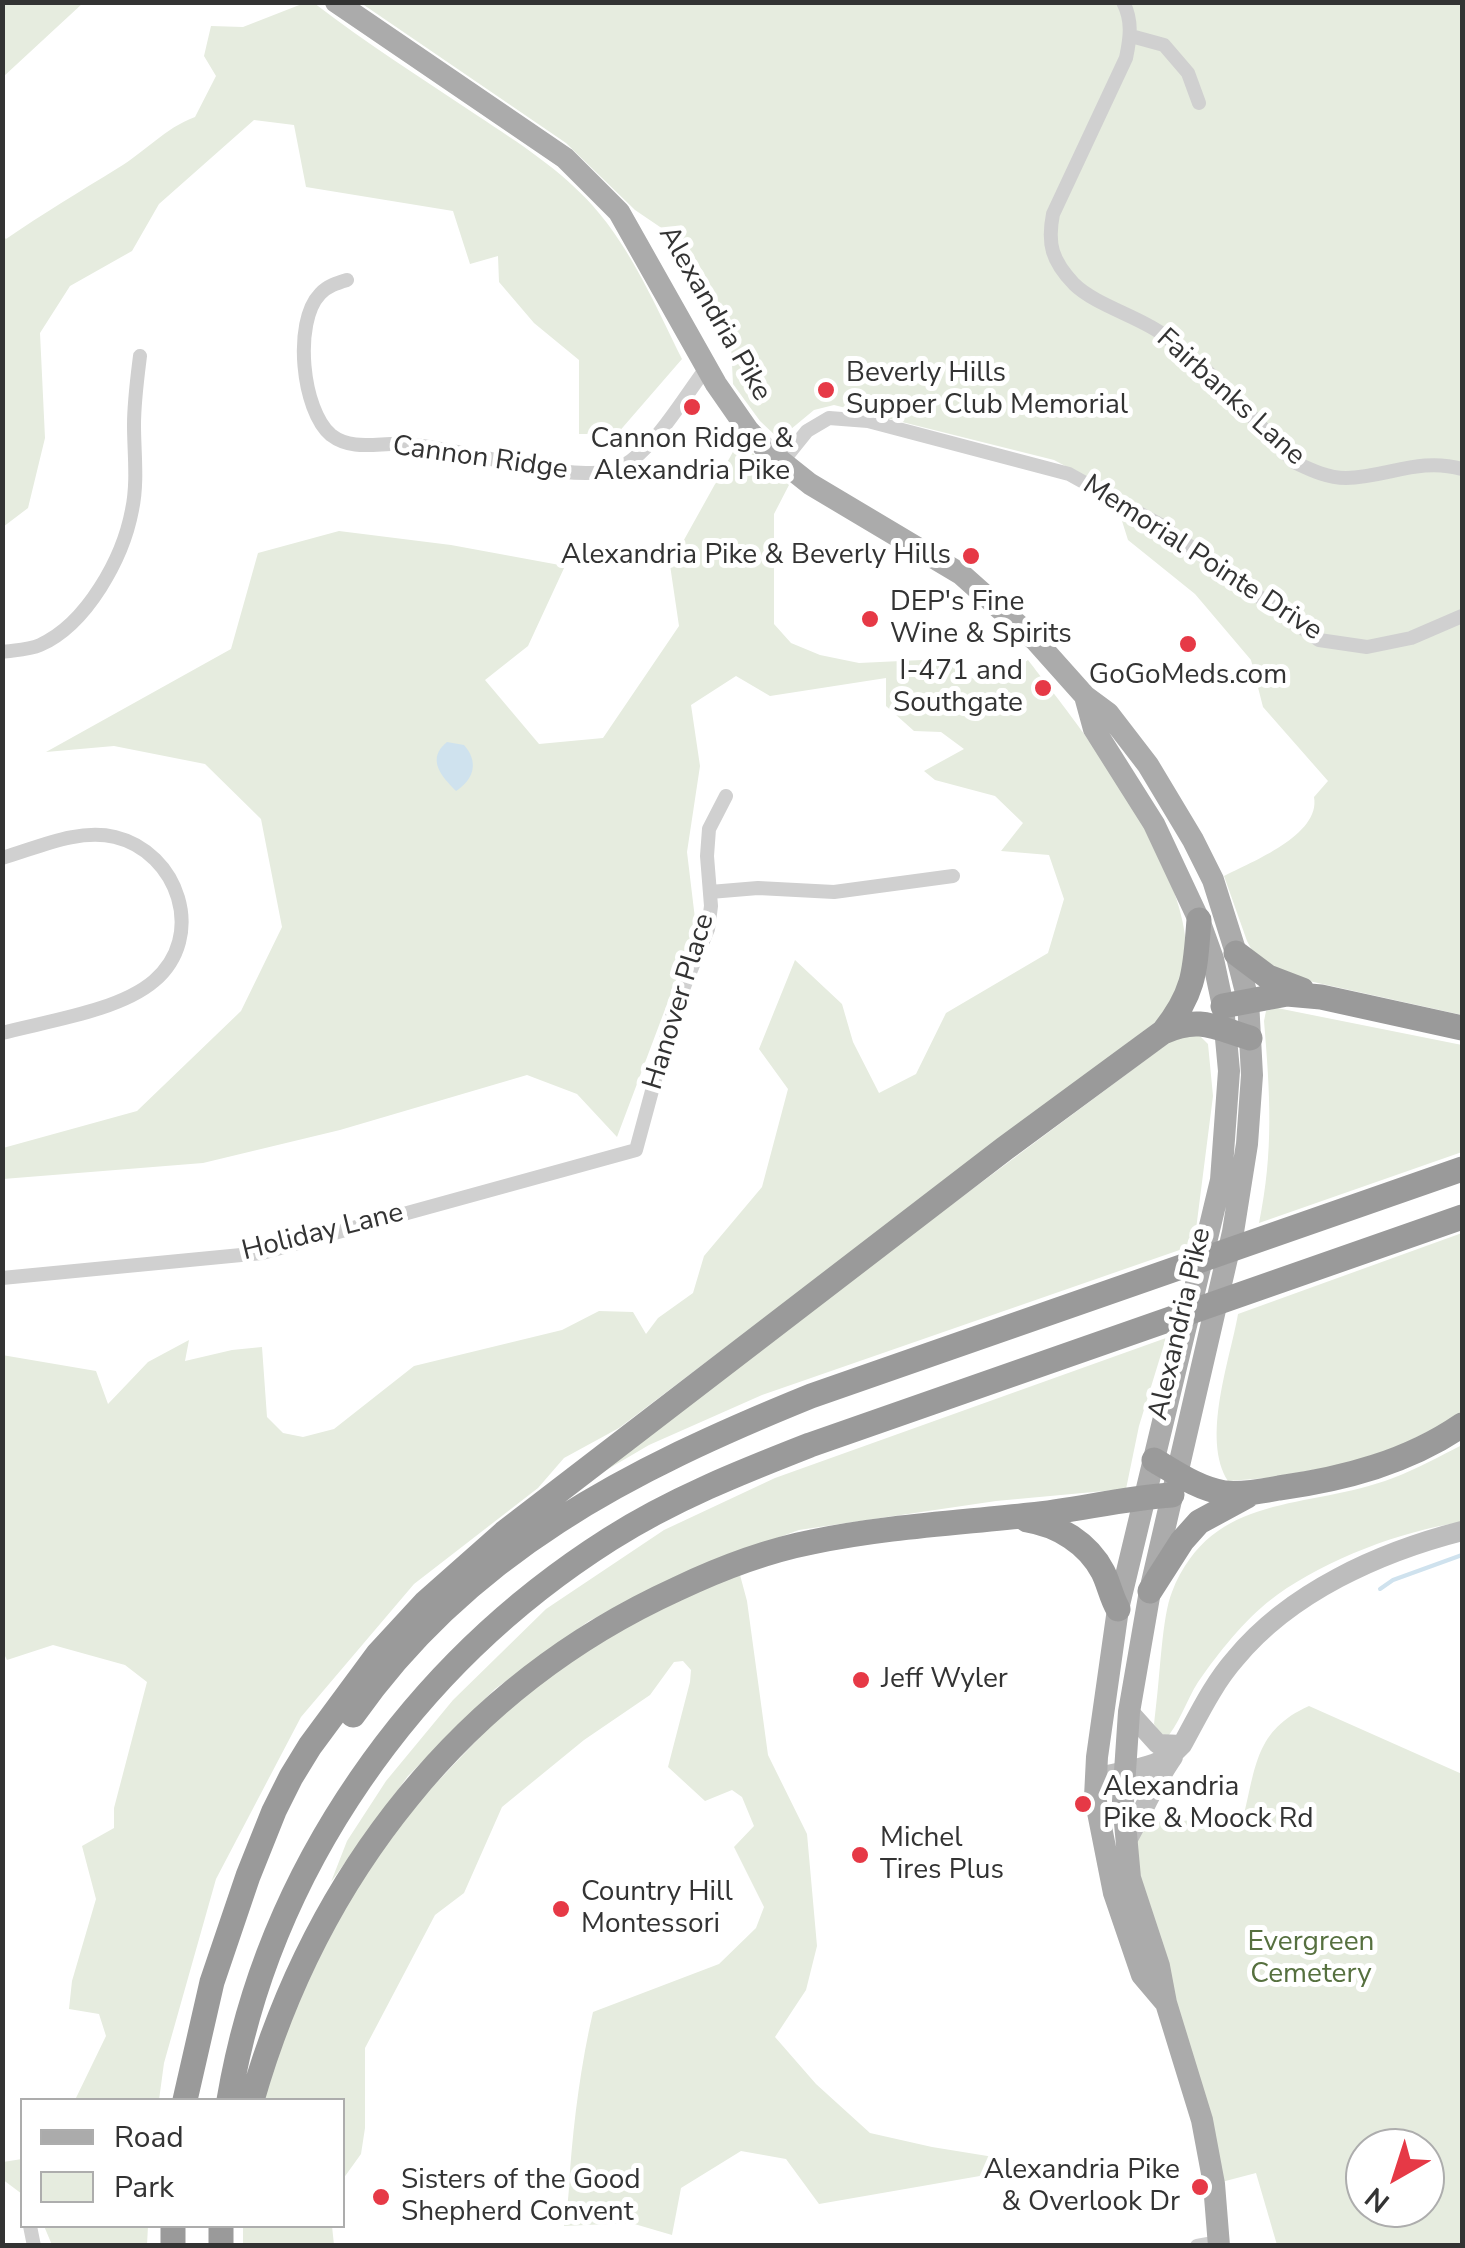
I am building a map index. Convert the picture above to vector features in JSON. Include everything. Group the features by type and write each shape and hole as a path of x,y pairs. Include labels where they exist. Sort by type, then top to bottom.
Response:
{"highway":[{"path":"1163,1032 1192,986 1199,920"},
{"path":"1236,953 1268,977 1321,997"},
{"path":"184,2098 199,2026 231,1927 274,1811 292,1776 378,1654 426,1602 504,1533 1163,1032 1184,1022 1237,1019 1287,994 1321,997 1462,1028"},
{"path":"231,1927 308,1778 363,1700 434,1620 492,1567 562,1516 714,1435 811,1396 1462,1169"},
{"path":"229,2098 250,2004 316,1851 366,1770 405,1717 487,1632 535,1591 610,1539 684,1498 810,1446 1462,1216"},
{"path":"253,2098 288,1992 317,1930 345,1882 424,1774 529,1677 618,1618 699,1578 810,1542 1145,1497 1168,1476 1228,1493 1323,1481 1385,1464 1462,1426"},
{"path":"1150,1592 1182,1541 1199,1522 1254,1492"},
{"path":"1007,1517 1042,1523 1067,1534 1088,1550 1118,1609"}],"main road":[{"name":"Alexandria Pike","path":"336,2 565,158 596,186 619,212 706,367 748,430 810,484 962,574 1035,640 1084,696 1108,713 1172,804 1212,880 1236,953 1237,1019 1220,1180 1129,1712 1124,1770 1130,1878 1202,2120 1214,2184 1212,2244"},
{"name":"Alexandria Pike","path":"1084,696 1094,729 1154,824 1199,920 1237,1019"},
{"name":"Alexandria Pike","path":"1166,2003 1142,1975 1114,1893 1095,1797 1118,1609 1145,1497 1168,1476"},
{"path":"1126,1842 1149,1793 1233,1661 1256,1636 1322,1587 1403,1550 1462,1532"},
{"path":"1129,1712 1158,1744 1182,1745"},
{"path":"1096,1767 1124,1770 1157,1764 1182,1745"}],"street":[{"name":"Fairbanks Lane","path":"1124,2 1130,36 1126,58 1053,214 1048,240 1076,286 1184,350 1294,462 1317,473 1346,478 1422,464 1462,469"},
{"path":"1130,36 1164,45 1188,73 1199,102"},
{"name":"Cannon Ridge","path":"347,280 320,294 305,320 306,368 308,399 314,416 328,432 354,445 400,444 540,468 606,472 624,466 640,451 678,408 706,367"},
{"path":"2,652 38,646 74,619 97,593 122,547 135,483 134,398 140,356"},
{"name":"Memorial Pointe Drive","path":"782,462 807,431 828,418 868,420 1061,471 1103,490 1158,524 1318,640 1367,647 1411,638 1462,616"},
{"name":"Hanover Place","path":"636,1150 673,1014 708,929 709,829 726,796"},
{"path":"2,858 76,837 114,836 146,851 166,870 181,905 182,922 177,946 156,980 128,997 2,1033"},
{"path":"710,892 758,888 834,892 953,876"},
{"name":"Holiday Lane","path":"2,1278 274,1250 636,1150"}],"green space":[{"path":"3,2 83,2 83,3 3,77"},
{"path":"307,2 314,3 524,147 581,193 631,260 682,359 617,434 579,434 579,360 534,323 499,282 498,256 470,264 453,211 306,187 294,125 254,120 159,204 132,251 70,286 40,333 45,438 28,508 3,527 3,236 6,239 195,117 216,76 204,56 211,26 243,27"},
{"path":"361,3 1462,3 1462,1015 1282,975 1257,960 1224,876 1296,835 1313,811 1314,797 1328,781 1263,707 1251,660 1195,594 1128,540 1116,493 1054,460 834,405 814,410 779,439 760,421 733,384 731,345 715,293 688,246 635,210 566,143"},
{"path":"739,441 789,485 774,514 774,624 791,643 820,655 859,663 943,659 980,683 1028,660 1112,774 1165,868 1181,915 1187,960 1178,999 1157,1021 619,1428 564,1458 538,1488 414,1584 301,1717 216,1879 164,2063 159,2098 76,2098 106,2036 99,2014 69,2009 72,1981 96,1899 82,1846 114,1828 114,1808 147,1682 125,1665 53,1645 7,1660 3,1652 2,1355 96,1371 108,1404 148,1362 189,1340 185,1361 262,1347 267,1417 283,1433 303,1437 334,1429 414,1366 562,1330 599,1311 633,1312 646,1334 658,1318 693,1293 704,1256 762,1187 788,1089 759,1049 795,960 842,1004 853,1042 879,1093 916,1074 946,1013 1048,953 1064,899 1049,855 1001,851 1023,823 995,796 935,780 924,771 964,749 941,732 914,731 886,706 886,678 770,696 736,676 691,705 700,766 687,852 696,927 617,1137 577,1094 527,1075 340,1130 203,1163 3,1179 3,1148 137,1111 241,1011 282,927 261,819 205,764 114,746 46,752 231,649 258,553 339,531 451,545 565,566 528,646 485,680 539,744 603,738 679,626 670,565"},
{"path":"1277,1008 1462,1045 1462,1152 1259,1223 1269,1122 1264,1021 1266,1011"},
{"path":"1197,1033 1208,1044 1213,1096 1194,1245 762,1395 649,1445 557,1499 1179,1035"},
{"path":"1462,1233 1462,1415 1370,1460 1228,1481 1220,1464 1217,1422 1238,1314"},
{"path":"1166,1338 1139,1426 1126,1489 996,1501 799,1530 711,1562 589,1621 495,1689 408,1776 331,1882 347,1841 386,1781 453,1700 546,1609 664,1530 775,1478"},
{"path":"1462,1445 1462,1522 1365,1548 1277,1595 1228,1643 1198,1682 1169,1735 1161,1734 1154,1724 1169,1603 1190,1559 1212,1536 1237,1520 1266,1509 1393,1478"},
{"path":"740,1575 768,1755 807,1834 817,1946 806,1990 775,2037 816,2084 870,2133 1043,2165 819,2204 786,2159 741,2151 681,2188 672,2235 631,2223 564,2226 578,2091 593,2012 719,1964 756,1928 764,1907 734,1847 754,1826 742,1797 732,1790 705,1801 668,1767 690,1682 691,1670 683,1661 674,1662 650,1695 584,1740 502,1807 464,1893 435,1915 365,2048 365,2128 361,2154 345,2176 345,2098 263,2098 309,1972 386,1836 514,1701 598,1641 662,1605"},
{"name":"Evergreen Cemetery","path":"1309,1706 1462,1774 1462,2245 1277,2245 1256,2173 1214,2184 1130,1878 1138,1822 1243,1819 1255,1767 1278,1726"},
{"path":"20,2159 20,2192 2,2179 3,2162"},
{"path":"45,2228 148,2228 147,2245 52,2245"},
{"path":"243,2228 332,2228 334,2245 243,2245"}],"water":[{"path":"447,742 464,745 472,758 470,776 456,791 438,767 437,755"}],"waterway":[{"path":"1380,1589 1393,1580 1462,1555"}],"place":[{"name":"Beverly Hills Supper Club Memorial","path":"826,390"},
{"name":"Cannon Ridge & Alexandria Pike","path":"692,407"},
{"name":"Alexandria Pike & Beverly Hills","path":"971,556"},
{"name":"DEP's Fine Wine & Spirits","path":"870,619"},
{"name":"GoGoMeds.com","path":"1188,644"},
{"name":"I-471 and Southgate","path":"1043,688"},
{"name":"Jeff Wyler","path":"861,1680"},
{"name":"Alexandria Pike & Moock Rd","path":"1083,1804"},
{"name":"Michel Tires Plus","path":"860,1855"},
{"name":"Country Hill Montessori","path":"561,1909"},
{"name":"Alexandria Pike & Overlook Dr","path":"1200,2187"},
{"name":"Sisters of the Good Shepherd Convent","path":"381,2197"}]}
